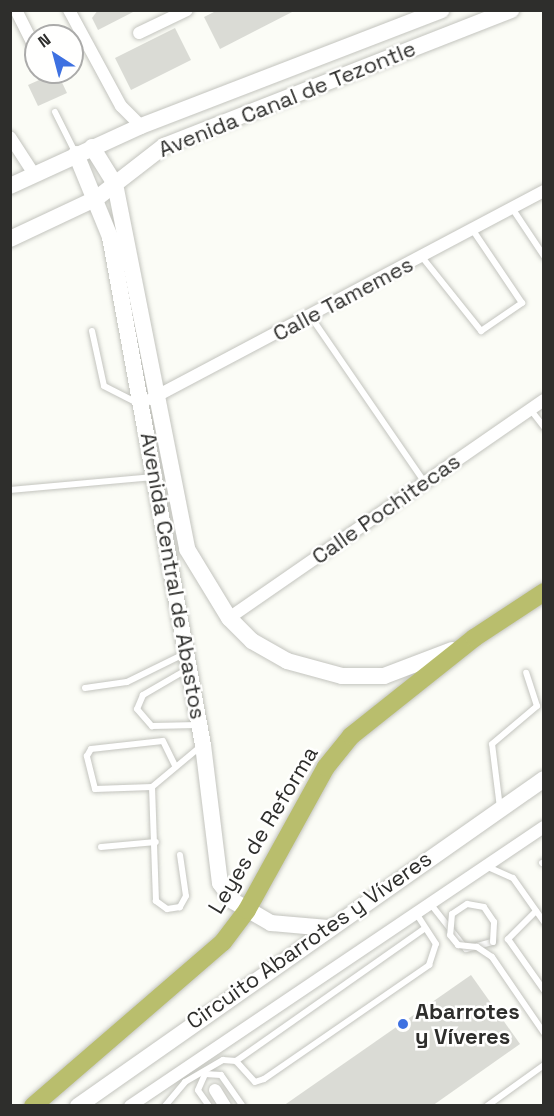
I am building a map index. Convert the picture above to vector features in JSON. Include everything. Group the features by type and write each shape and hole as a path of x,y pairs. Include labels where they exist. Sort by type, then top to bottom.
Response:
{"main road":[{"name":"Leyes de Reforma","path":"33,1106 223,942 247,910 296,816 351,736 474,638 543,592"}],"street":[{"path":"16,10 24,26"},
{"path":"69,10 121,106 141,126"},
{"path":"139,33 187,10"},
{"name":"Avenida Canal de Tezontle","path":"10,186 116,136 441,10"},
{"name":"Avenida Canal de Tezontle","path":"10,239 97,198 164,146 490,14"},
{"path":"116,136 121,106"},
{"path":"10,137 34,174"},
{"name":"Avenida Central de Abastos","path":"92,147 115,184 187,549 229,618 252,641 287,661 342,676 384,676 412,668 474,638"},
{"name":"Avenida Central de Abastos","path":"76,154 97,198 110,237 156,477 203,745 220,883 247,910 287,928 328,928"},
{"name":"Calle Tamemes","path":"141,403 157,397 311,317 543,191"},
{"name":"Calle Pochitecas","path":"229,618 543,400"},
{"name":"Circuito Abarrotes y Víveres","path":"78,1106 543,778"},
{"path":"130,1106 414,911 543,827"},
{"path":"215,1090 225,1106"}],"lane":[{"path":"56,112 76,154"},
{"path":"512,208 543,256"},
{"path":"422,257 481,331 522,303 472,229"},
{"path":"311,317 425,483"},
{"path":"92,331 104,386 141,403"},
{"path":"530,409 543,427"},
{"path":"10,490 156,477"},
{"path":"85,688 127,682 188,661"},
{"path":"188,661 143,695 137,709 152,726 199,725"},
{"path":"500,809 492,744 537,706 526,673"},
{"path":"175,766 163,741 91,749 87,756 95,789 152,787 203,745"},
{"path":"152,787 156,842 156,901 167,909 180,907 186,896 180,855"},
{"path":"101,847 156,842"},
{"path":"482,867 501,869 513,878 543,922"},
{"path":"429,902 466,949 493,942 494,922 484,907 467,904 452,914 450,935 458,945 477,946 492,957 543,1033"},
{"path":"236,1061 248,1078 264,1079 429,965 436,944 414,911"},
{"path":"536,911 508,939 543,990"},
{"path":"165,1106 185,1082 213,1063 236,1061 425,928"},
{"path":"487,1106 543,1065"},
{"path":"209,1106 198,1090 205,1074 221,1075 243,1106"}],"building":[{"path":"98,10 137,10 98,30 92,18"},
{"path":"218,10 296,10 220,49 204,17"},
{"path":"175,28 191,60 131,90 115,58"},
{"path":"63,84 67,93 38,106 28,85"},
{"path":"471,975 520,1044 432,1106 283,1106"}],"place":[{"name":"Abarrotes y Víveres","path":"403,1024"}]}
